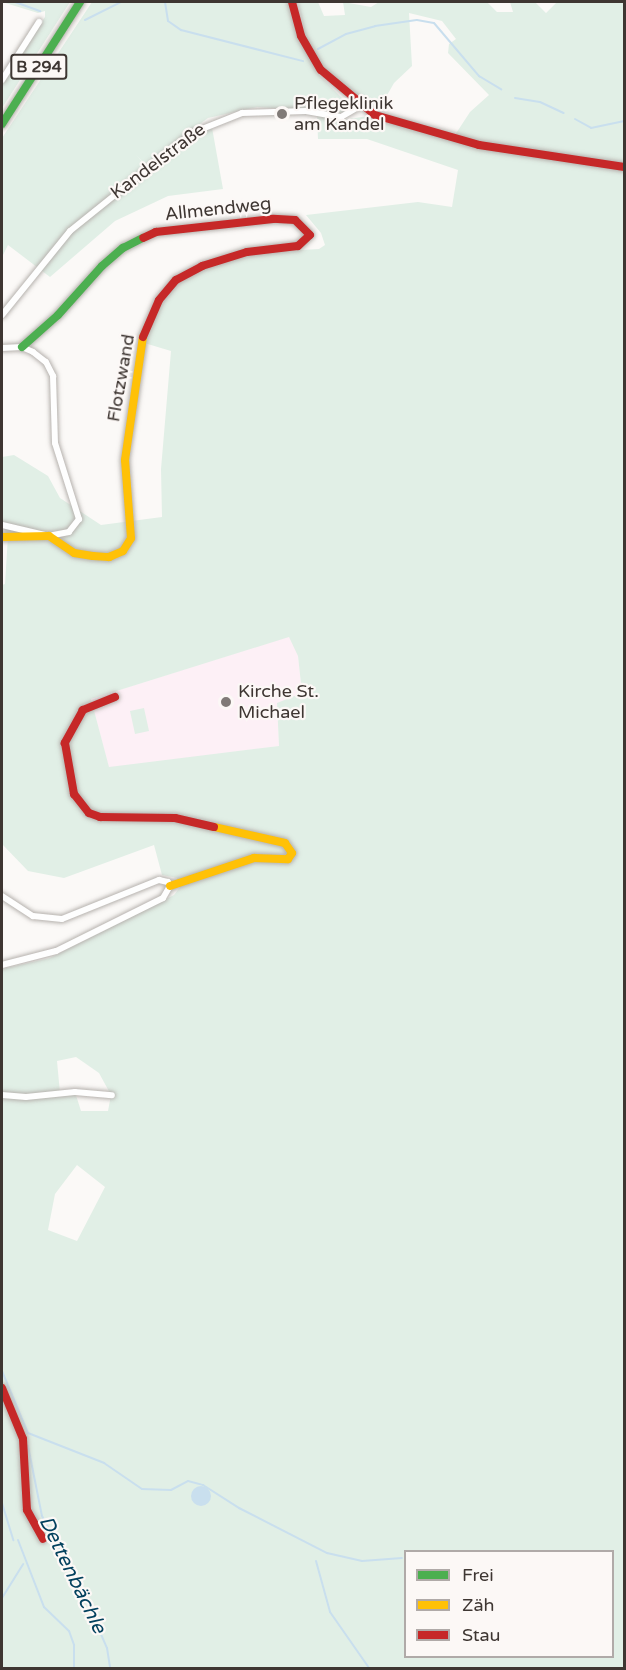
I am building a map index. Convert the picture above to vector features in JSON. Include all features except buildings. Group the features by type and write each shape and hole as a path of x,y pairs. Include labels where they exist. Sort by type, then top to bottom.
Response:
{"main road":[{"name":"B 294","path":"2,124 80,2"},
{"path":"292,2 301,36 321,70 360,106 399,124 479,145 624,167"},
{"name":"Allmendweg","path":"22,347 58,315 102,266 123,248 156,232 280,219 294,220 310,236"},
{"name":"Flotzwand","path":"49,536 74,553 110,557 123,551 131,538 125,460 137,362 147,323 166,289 202,266 247,252 298,246 310,236"},
{"path":"2,537 49,536"},
{"path":"115,697 83,710 66,743 67,769 74,794 89,813 100,817 175,818 268,838 290,848 288,859 254,858 170,886"},
{"path":"2,1388 23,1439 27,1510 43,1539"}],"street":[{"path":"2,80 39,22"},
{"name":"Kandelstraße","path":"2,315 70,231 192,133 242,112 306,111 341,117 360,106"},
{"path":"2,348 22,347 46,362 53,376 55,443 79,511 76,526 49,536 2,525"},
{"path":"2,896 33,916 62,919 159,880 168,882 170,886 163,898 65,947 2,965"},
{"path":"2,1095 26,1097 75,1092 112,1095"}],"shaded area":[{"path":"2,2 70,2 2,108 2,80 45,17 45,11 38,13"},
{"path":"92,2 288,2 296,30 304,28 298,2 318,2 324,16 345,15 343,2 371,7 379,2 487,2 497,12 513,12 510,2 535,2 546,13 557,2 624,2 624,1668 2,1668 2,969 50,958 174,895 180,887 177,878 162,875 154,845 64,878 28,871 2,844 2,585 5,584 8,536 2,525 2,457 14,455 48,476 60,498 101,525 162,517 161,469 171,351 141,342 147,323 176,280 235,254 319,249 325,245 321,233 306,215 418,202 452,207 458,170 367,139 318,139 317,115 342,120 375,115 453,138 470,112 489,95 448,53 449,44 456,39 442,21 409,13 412,66 394,83 378,111 358,101 323,69 316,72 350,106 346,113 257,107 208,118 145,164 136,155 146,166 211,122 223,189 168,196 115,221 50,277 8,245 2,257 2,138","holes":["289,637 298,656 302,693 277,703 279,746 109,767 91,699","76,1057 99,1073 111,1095 108,1111 81,1111 75,1092 60,1093 57,1061","77,1165 105,1187 77,1241 48,1230 55,1194"]},
{"path":"290,636 298,655 302,693 277,704 279,746 109,768 91,699"},
{"path":"144,708 149,731 135,734 130,711"}],"water":[{"path":"201,1486 208,1489 211,1496 208,1503 201,1506 194,1503 191,1496 194,1489"}],"waterway":[{"path":"15,2 40,11"},
{"path":"85,20 121,2"},
{"path":"165,2 168,21 181,30 303,61"},
{"path":"318,49 346,34 375,26 417,20 434,23 479,76 501,89"},
{"path":"515,98 540,102 564,113"},
{"path":"575,119 591,128 624,121"},
{"path":"2,1371 28,1433 104,1463 142,1489 171,1490 188,1481 203,1485 239,1508 327,1553 362,1561 402,1558"},
{"path":"2,1408 4,1399"},
{"name":"Dettenbächle","path":"28,1446 42,1516 80,1586 107,1648 110,1668"},
{"path":"2,1503 13,1540"},
{"path":"18,1540 44,1607 69,1631 74,1645 74,1668"},
{"path":"316,1561 330,1612 369,1668"},
{"path":"2,1598 23,1564"}],"traffic: fast":[{"path":"2,124 80,2"},
{"path":"22,347 58,315 102,266 123,248 143,238"}],"traffic: slow":[{"path":"2,537 49,536 74,553 93,556 109,557 123,551 131,538 125,460 143,337"},
{"path":"170,886 254,858 288,859 292,853 285,843 214,827"}],"traffic: jam":[{"path":"292,2 301,36 321,70 375,115 479,145 624,167"},
{"path":"143,238 156,232 273,219 295,220 310,235 298,246 247,252 202,266 176,280 159,300 143,337"},
{"path":"115,697 83,710 65,743 74,794 89,813 100,817 175,818 214,827"},
{"path":"2,1388 23,1439 27,1510 43,1539"}],"place":[{"name":"Pflegeklinik am Kandel","path":"282,114"},
{"name":"Kirche St. Michael","path":"226,702"}]}
